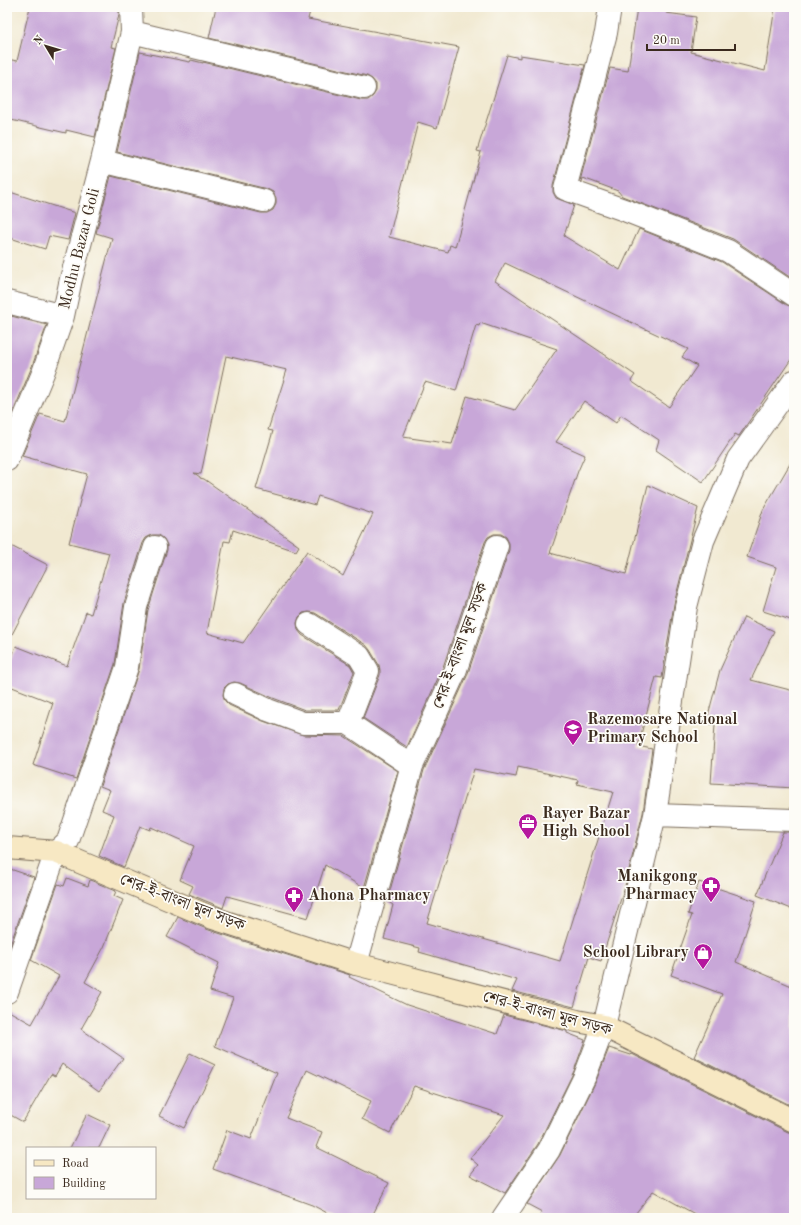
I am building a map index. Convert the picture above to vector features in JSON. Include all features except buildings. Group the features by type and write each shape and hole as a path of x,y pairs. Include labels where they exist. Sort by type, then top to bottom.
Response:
{"street":[{"name":"Modhu Bazar Goli","path":"7,460 43,373 63,316 71,279 102,161 132,32 131,7"},
{"path":"610,7 606,33 565,189 626,211 728,252 794,295"},
{"path":"132,32 364,88"},
{"path":"102,161 264,201"},
{"path":"7,302 63,316"},
{"path":"503,1218 549,1150 585,1076 604,1026 655,815 686,607 703,541 738,459 794,381"},
{"name":"শের-ই-বাংলা মূল সড়ক","path":"356,964 412,766 455,672 497,546"},
{"path":"7,992 56,852 68,841 128,667 136,607 155,547"},
{"path":"309,624 359,656 368,671 348,724"},
{"path":"235,694 268,710 303,724 348,724 412,766"},
{"path":"655,815 794,820"},
{"name":"শের-ই-বাংলা মূল সড়ক","path":"7,848 56,852 213,918 356,964 604,1026 794,1120"}],"place":[{"name":"Razemosare National Primary School","path":"573,746"},
{"name":"Rayer Bazar High School","path":"528,840"},
{"name":"Manikgong Pharmacy","path":"711,903"},
{"name":"Ahona Pharmacy","path":"294,913"},
{"name":"School Library","path":"703,970"}]}
